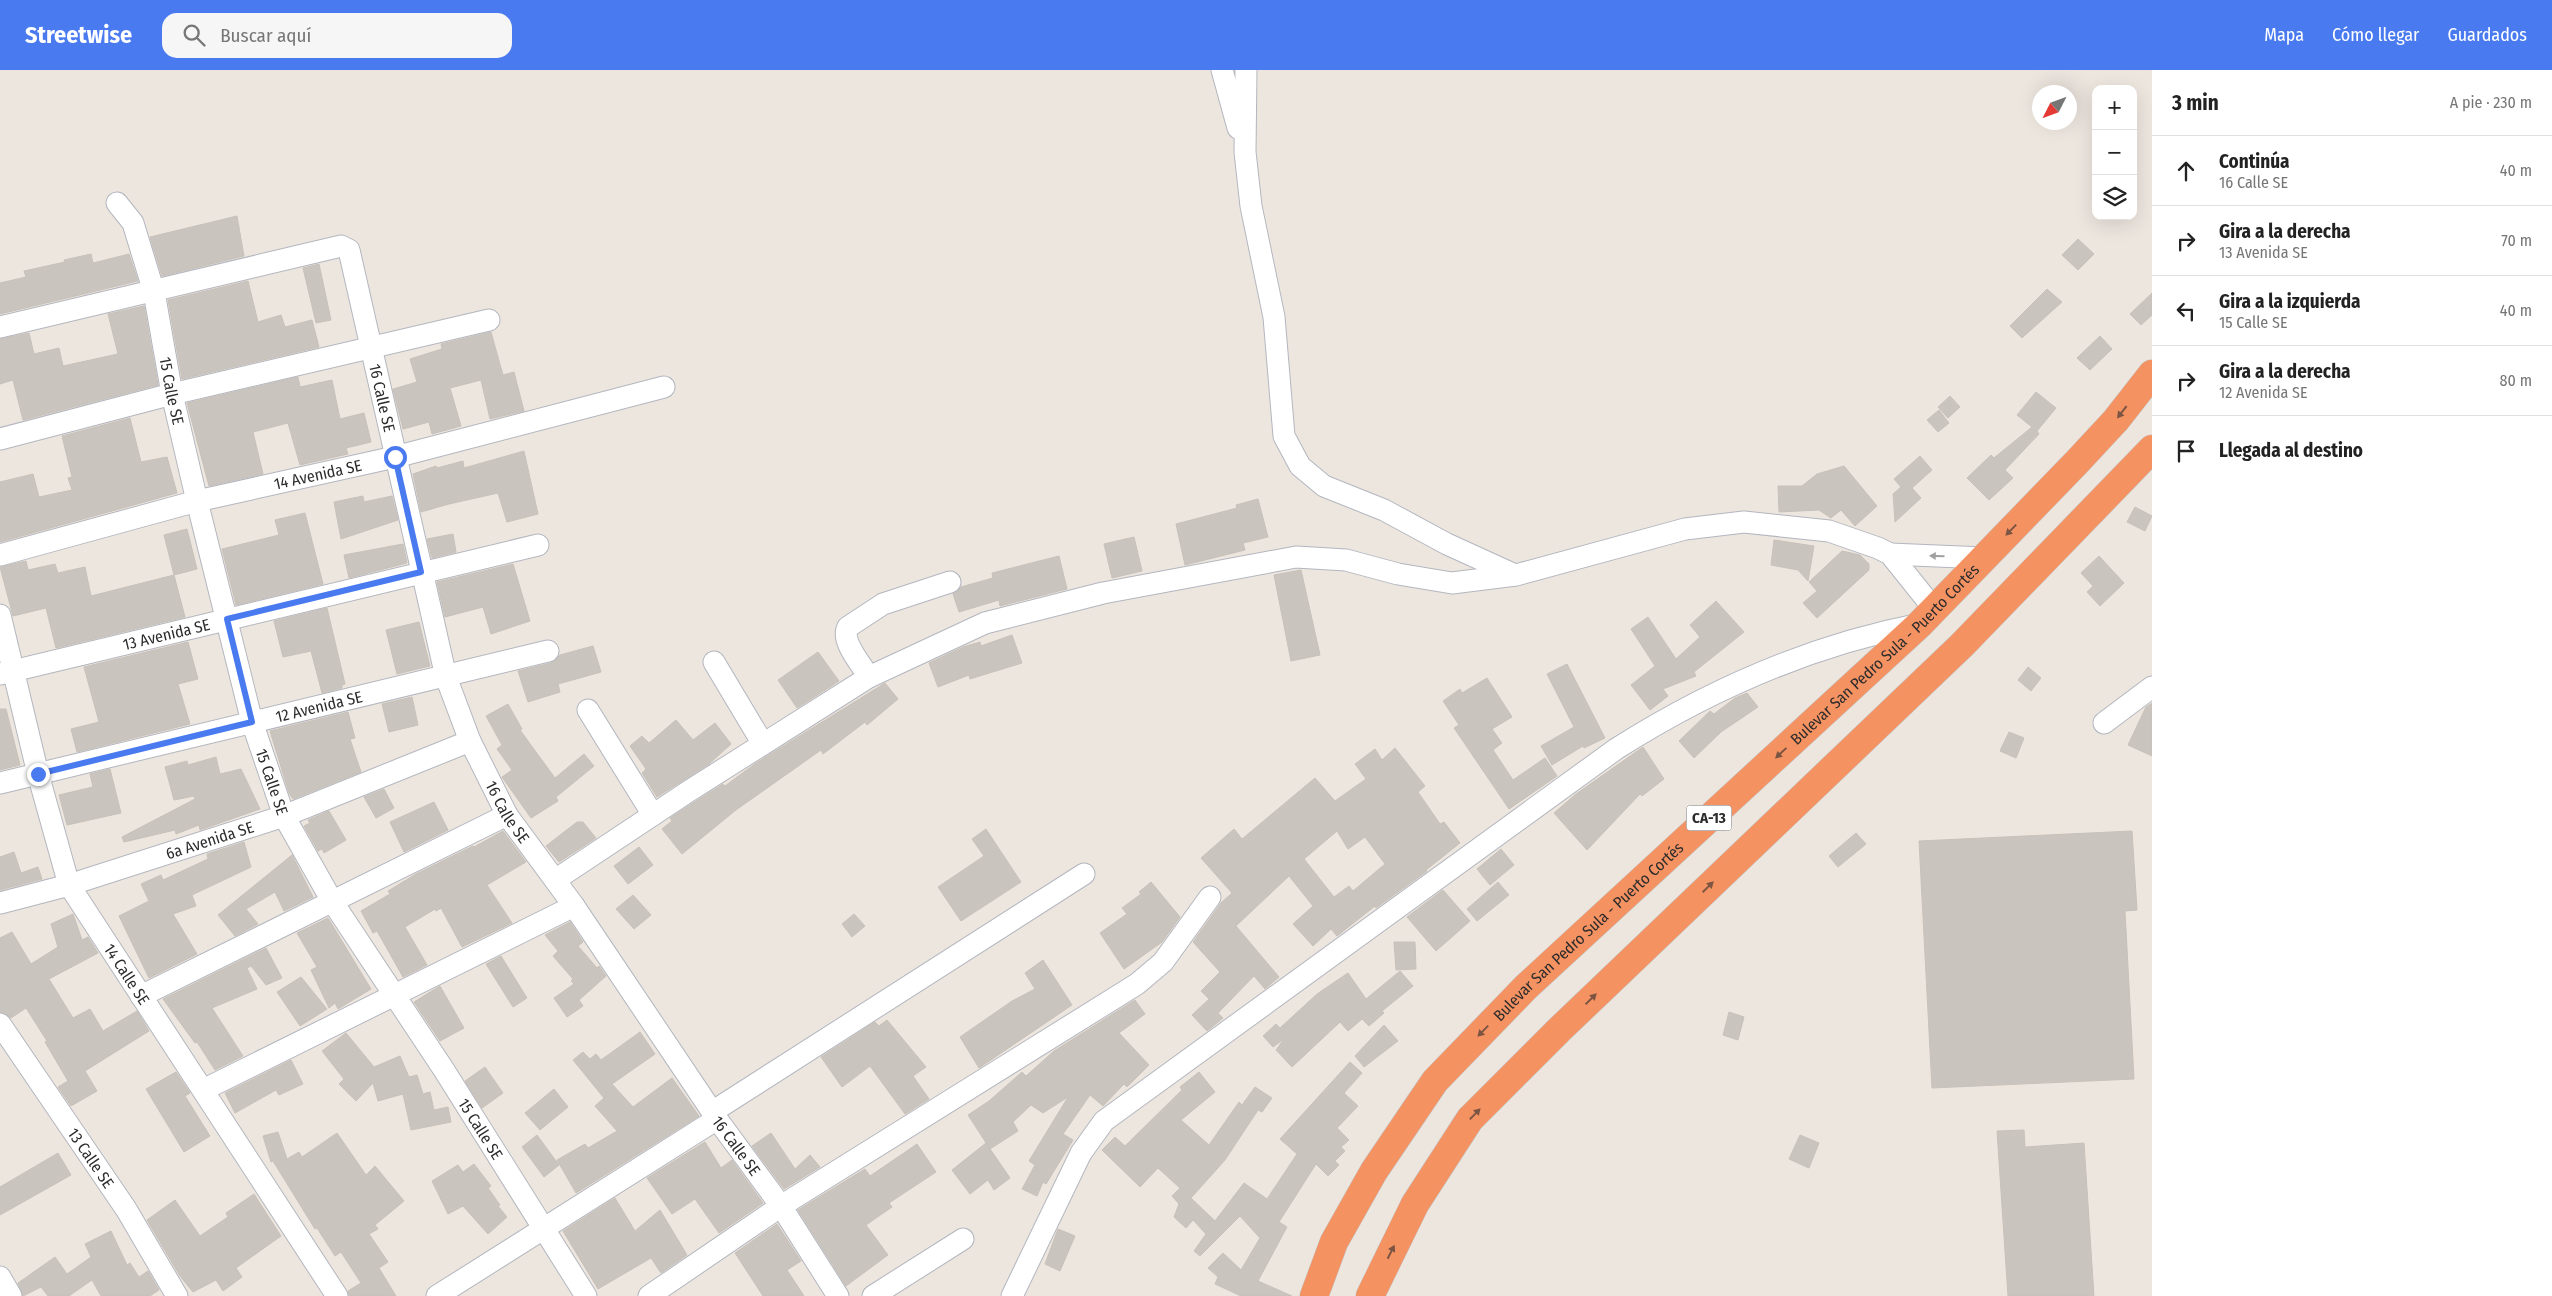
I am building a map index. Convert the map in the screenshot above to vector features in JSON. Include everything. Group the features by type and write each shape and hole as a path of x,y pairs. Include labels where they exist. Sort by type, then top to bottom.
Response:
{"highway":[{"name":"Bulevar San Pedro Sula - Puerto Cortés","path":"1314,1296 1334,1242 1374,1171 1435,1081 1526,988 1927,617 2116,420 2152,374"},
{"path":"1370,1296 1415,1204 1470,1119 1566,1023 1962,645 2152,449"}],"street":[{"path":"1222,70 1245,152"},
{"path":"1246,70 1245,152 1251,206 1274,317 1284,436 1300,466 1324,486 1384,510 1447,544 1516,575"},
{"name":"15 Calle SE","path":"117,203 133,223 154,292 172,394 197,501 252,722 284,816 332,901 395,994 586,1296"},
{"name":"16 Calle SE","path":"154,292 341,246 349,250 446,677 470,741 508,815 574,906 715,1115 781,1206 838,1296"},
{"path":"0,327 154,292"},
{"path":"0,439 172,394 372,349 489,320"},
{"name":"14 Avenida SE","path":"0,555 197,501 395,457 664,388"},
{"path":"555,880 869,677 985,623 1102,593 1296,557 1346,560 1398,574 1452,583 1516,575 1685,529 1744,522 1829,531 1890,554 1984,558"},
{"name":"13 Avenida SE","path":"7,672 538,545"},
{"path":"1012,1296 1081,1153 1104,1121 1616,749 1658,722 1731,684 1927,617 1890,554"},
{"path":"869,677 846,640 848,627 883,604 950,582"},
{"name":"14 Calle SE","path":"0,615 7,672 69,885 337,1296"},
{"name":"12 Avenida SE","path":"0,783 446,677 548,650"},
{"path":"714,662 763,744"},
{"path":"2104,723 2152,687"},
{"path":"588,710 653,815"},
{"name":"6a Avenida SE","path":"0,903 69,885 284,816 470,741"},
{"path":"141,996 508,815"},
{"path":"437,1296 544,1229 1084,874"},
{"path":"649,1296 781,1206 1137,984 1163,962 1210,897"},
{"path":"202,1090 574,906"},
{"name":"13 Calle SE","path":"0,1024 126,1209 176,1296"},
{"path":"873,1296 963,1239"},
{"path":"0,1278 11,1296"}],"building":[{"path":"237,216 244,256 162,276 150,237"},
{"path":"2078,239 2094,254 2078,270 2062,255"},
{"path":"91,254 93,263 129,254 138,281 0,314 0,283 26,277 24,271"},
{"path":"319,264 331,320 316,323 303,268"},
{"path":"248,281 258,322 281,315 285,327 312,320 319,347 182,379 168,300"},
{"path":"2047,289 2062,302 2022,338 2010,326"},
{"path":"2152,293 2152,315 2141,325 2130,314"},
{"path":"144,306 158,385 23,420 13,380 0,384 0,339 29,333 34,354 59,348 63,366 118,354 108,314"},
{"path":"491,332 503,375 514,372 524,411 490,419 481,380 450,388 461,426 432,434 429,422 403,429 393,389 417,382 410,359 442,349 441,344"},
{"path":"2100,336 2112,349 2090,370 2077,358"},
{"path":"298,377 300,387 332,380 340,419 364,413 371,442 346,448 348,454 300,465 288,423 253,432 263,474 209,486 187,403"},
{"path":"2036,392 2056,408 2037,431 2039,434 2005,470 2013,478 1989,500 1967,478 1991,455 1994,458 2032,427 2017,415"},
{"path":"1950,396 1960,407 1948,418 1938,407"},
{"path":"1939,410 1949,423 1938,432 1927,420"},
{"path":"130,418 141,462 167,457 177,493 0,542 0,482 33,474 39,497 72,490 68,478 72,477 62,436"},
{"path":"524,451 538,514 507,522 498,493 421,512 413,474 436,466 437,468 463,461 464,468"},
{"path":"1920,456 1932,470 1912,488 1921,498 1895,522 1893,494 1901,487 1894,479"},
{"path":"1844,466 1877,506 1855,526 1841,510 1831,518 1819,510 1779,512 1778,486 1802,486 1817,474"},
{"path":"363,496 364,502 392,496 398,520 341,539 334,502"},
{"path":"1258,499 1268,537 1243,543 1245,550 1185,565 1176,524 1237,508 1236,505"},
{"path":"2135,507 2152,516 2145,531 2127,522"},
{"path":"305,513 323,584 236,605 222,549 279,535 275,520"},
{"path":"187,529 197,569 174,575 164,535"},
{"path":"453,534 456,552 432,558 427,539"},
{"path":"1134,537 1142,571 1112,578 1104,544"},
{"path":"1774,540 1814,546 1808,581 1798,570 1771,565"},
{"path":"403,544 407,563 349,578 344,555"},
{"path":"1842,551 1860,555 1869,564 1869,570 1817,618 1803,603 1817,591 1809,582"},
{"path":"1059,556 1067,589 1000,606 999,600 959,612 953,594 961,587 993,578 992,573"},
{"path":"2099,556 2124,583 2100,606 2087,592 2093,586 2081,573"},
{"path":"26,561 28,570 55,564 58,573 85,567 91,596 174,575 185,617 56,648 46,608 13,616 0,567"},
{"path":"513,564 530,621 491,634 483,607 445,617 437,582"},
{"path":"1301,570 1320,655 1291,661 1274,575"},
{"path":"1716,601 1744,632 1694,672 1696,676 1663,689 1668,696 1650,710 1631,685 1655,666 1631,629 1648,617 1676,659 1700,637 1690,625"},
{"path":"327,608 345,684 342,685 342,688 322,693 311,651 283,657 274,621"},
{"path":"419,622 430,666 397,674 386,630"},
{"path":"1012,635 1022,663 970,679 969,675 938,687 929,663 963,647 980,642 981,646"},
{"path":"188,642 198,679 178,684 190,724 77,752 71,729 99,722 84,667"},
{"path":"593,646 601,672 558,684 560,692 528,702 518,671 551,663 560,655"},
{"path":"818,652 839,681 797,708 778,680"},
{"path":"1567,664 1605,738 1584,748 1583,746 1552,765 1541,746 1574,727 1547,674"},
{"path":"2028,667 2041,678 2031,691 2018,680"},
{"path":"1487,678 1512,717 1492,729 1502,743 1493,750 1513,780 1545,758 1557,776 1509,809 1454,728 1459,725 1443,701 1460,689 1462,693"},
{"path":"885,683 898,699 867,725 865,722 823,754 821,750 736,810 682,854 662,829 672,821 670,818 723,784 725,786 756,763"},
{"path":"1747,693 1758,707 1721,732 1694,758 1679,741 1710,711 1714,714 1735,698"},
{"path":"412,697 418,725 389,732 382,704"},
{"path":"2152,703 2152,756 2128,745 2146,707"},
{"path":"508,704 522,729 520,730 555,778 584,754 594,766 556,797 558,801 531,818 502,777 512,770 497,749 502,745 486,716"},
{"path":"0,709 6,709 20,765 0,770"},
{"path":"348,712 355,738 350,739 361,772 293,799 289,793 270,731"},
{"path":"676,720 693,740 715,723 731,744 709,764 657,797 642,773 646,769 630,746 642,736 649,743"},
{"path":"2009,732 2024,738 2016,758 2000,751"},
{"path":"1643,747 1664,779 1642,796 1640,794 1587,850 1554,813 1576,794"},
{"path":"1395,748 1425,786 1418,792 1440,824 1444,822 1460,843 1427,871 1376,908 1375,906 1337,936 1331,929 1313,946 1293,924 1313,906 1289,876 1236,926 1279,977 1265,989 1254,976 1218,1013 1223,1018 1207,1031 1192,1015 1209,999 1201,991 1220,972 1193,942 1221,903 1232,893 1201,858 1234,829 1242,839 1315,778 1335,801 1366,779 1355,764 1375,749 1382,760","holes":["1337,831 1348,849 1365,837 1385,864 1353,891 1349,886 1334,897 1304,859"]},
{"path":"216,757 220,774 241,769 260,809 200,830 199,825 176,834 175,830 124,842 122,837 195,799 194,796 174,800 165,767 187,761 188,765"},
{"path":"110,769 121,813 67,825 59,795 93,787 90,774"},
{"path":"384,789 394,808 376,818 364,797"},
{"path":"434,802 448,830 404,852 390,822"},
{"path":"329,811 346,840 324,853 322,849 318,851 304,826 310,823 308,820"},
{"path":"577,822 583,822 596,838 559,862 546,846"},
{"path":"986,829 1021,882 961,921 938,887 984,856 972,839"},
{"path":"503,831 526,862 487,885 512,923 462,947 441,908 436,911 435,909 405,927 427,965 403,977 377,931 373,933 361,911 390,894 388,891 416,874"},
{"path":"2132,831 2137,910 2125,911 2134,1079 1932,1088 1919,841"},
{"path":"1856,833 1866,844 1838,867 1829,856"},
{"path":"244,842 251,867 192,895 196,906 173,914 197,954 149,978 119,916 149,901 141,884 161,875 163,880 208,859 207,854"},
{"path":"639,847 653,865 628,884 614,866"},
{"path":"1501,849 1514,865 1490,885 1477,869"},
{"path":"14,852 21,873 38,867 42,879 0,890 0,857"},
{"path":"292,855 313,897 284,911 275,892 246,909 258,924 235,936 218,915"},
{"path":"1151,882 1180,917 1162,942 1124,969 1100,933 1127,914 1122,908 1141,894 1139,892"},
{"path":"1498,882 1509,895 1477,921 1467,909"},
{"path":"1443,890 1470,921 1436,951 1407,917"},
{"path":"633,895 651,915 634,929 616,909"},
{"path":"73,914 82,940 88,937 98,953 49,979 73,1018 90,1009 103,1031 137,1011 149,1031 85,1071 97,1091 71,1106 58,1087 68,1081 45,1042 47,1041 26,1008 11,1018 0,1012 0,938 12,932 31,964 58,947 51,924"},
{"path":"854,914 865,926 852,937 842,924"},
{"path":"328,918 371,989 338,1009 335,1003 329,1008 311,970 317,967 297,933"},
{"path":"570,922 583,942 578,946 597,968 599,966 606,976 579,1000 583,1006 567,1017 554,998 574,984 571,981 573,979 553,956 558,951 545,935"},
{"path":"1394,942 1415,942 1416,969 1396,970"},
{"path":"266,948 282,978 266,985 251,966 247,968 257,989 212,1008 243,1056 215,1070 197,1042 195,1043 163,999"},
{"path":"501,956 527,998 513,1007 486,964"},
{"path":"1043,960 1072,1005 979,1068 960,1037 1012,1001 1035,989 1025,973"},
{"path":"1400,971 1413,986 1382,1011 1384,1013 1369,1026 1362,1019 1348,1031 1340,1022 1292,1067 1276,1050 1284,1039 1273,1047 1263,1036 1276,1024 1280,1028 1317,994 1348,973 1366,999"},
{"path":"301,977 327,1009 300,1026 277,992"},
{"path":"440,986 464,1028 440,1041 414,1002"},
{"path":"1135,1000 1145,1014 1119,1033 1149,1065 1127,1087 1124,1084 1103,1106 1090,1095 1063,1134 1073,1140 1046,1184 1043,1182 1037,1196 1022,1189 1035,1165 1029,1161 1068,1097 1043,1113 1031,1105 1013,1122 1018,1131 990,1149 968,1115 989,1101 1022,1072 1026,1076 1054,1051"},
{"path":"1729,1012 1744,1017 1738,1040 1723,1035"},
{"path":"887,1020 926,1067 913,1076 929,1099 905,1114 870,1066 842,1087 821,1057 875,1022 879,1026"},
{"path":"1384,1025 1398,1041 1364,1067 1355,1056"},
{"path":"640,1032 655,1054 612,1084 633,1107 672,1078 699,1116 576,1193 557,1160 585,1144 588,1148 617,1131 595,1106 604,1098 573,1060 583,1052 590,1059 596,1054 601,1060"},
{"path":"346,1033 374,1067 400,1056 409,1077 417,1075 423,1094 430,1092 434,1110 448,1107 451,1122 411,1130 403,1094 378,1101 373,1083 356,1101 339,1084 344,1079 322,1051"},
{"path":"291,1060 303,1084 279,1095 276,1090 235,1113 225,1093"},
{"path":"1350,1062 1362,1073 1344,1093 1358,1106 1337,1128 1349,1140 1341,1147 1345,1151 1335,1161 1339,1165 1328,1176 1316,1164 1279,1222 1287,1227 1258,1281 1292,1296 1241,1296 1215,1284 1218,1277 1208,1268 1223,1253 1241,1270 1260,1238 1240,1216 1200,1256 1194,1251 1206,1234 1193,1220 1186,1228 1174,1217 1179,1204 1172,1196 1180,1188 1158,1168 1140,1187 1102,1150 1115,1137 1125,1146 1182,1090 1180,1087 1199,1072 1215,1092 1181,1120 1209,1145 1239,1102 1242,1105 1255,1087 1272,1098 1262,1112 1258,1110 1225,1160 1191,1198 1215,1221 1244,1183 1267,1199 1297,1154 1280,1139"},
{"path":"485,1067 503,1093 482,1108 465,1081"},
{"path":"176,1072 190,1093 185,1096 210,1136 184,1152 146,1089"},
{"path":"554,1089 568,1107 540,1130 525,1113"},
{"path":"2024,1130 2025,1147 2084,1143 2094,1296 2008,1296 1997,1131"},
{"path":"278,1132 287,1159 299,1152 302,1157 337,1133 366,1175 375,1166 404,1201 375,1225 378,1229 369,1234 388,1262 379,1268 396,1296 349,1296 348,1291 361,1283 341,1252 335,1256 317,1228 315,1229 273,1161 271,1162 263,1136"},
{"path":"771,1133 795,1169 810,1155 820,1167 784,1189 752,1146"},
{"path":"537,1135 559,1165 544,1177 522,1147"},
{"path":"1800,1135 1819,1143 1809,1168 1789,1159"},
{"path":"705,1142 721,1168 732,1160 763,1203 719,1233 695,1199 672,1214 647,1178"},
{"path":"986,1143 1010,1178 994,1190 988,1180 970,1194 952,1170"},
{"path":"917,1144 936,1172 889,1203 892,1207 866,1225 888,1255 846,1286 798,1210 865,1169 870,1176"},
{"path":"58,1153 71,1175 0,1215 0,1187"},
{"path":"474,1164 491,1186 488,1188 507,1217 488,1234 463,1206 448,1214 432,1181 458,1165 463,1172"},
{"path":"254,1194 281,1236 236,1268 242,1277 223,1291 216,1280 193,1292 180,1276 147,1220 175,1200 200,1236 228,1217 226,1213"},
{"path":"615,1198 635,1231 660,1210 687,1255 661,1273 651,1258 598,1289 563,1231"},
{"path":"777,1224 801,1261 787,1270 804,1296 763,1296 735,1253"},
{"path":"1058,1229 1075,1236 1060,1271 1045,1264"},
{"path":"111,1231 127,1265 130,1263 139,1277 148,1271 159,1290 150,1296 101,1296 92,1280 69,1296 48,1296 41,1287 23,1296 18,1283 55,1257 67,1274 91,1257 85,1244"}],"route":[{"path":"38,774 252,722 227,619 421,572 395,457"}]}
